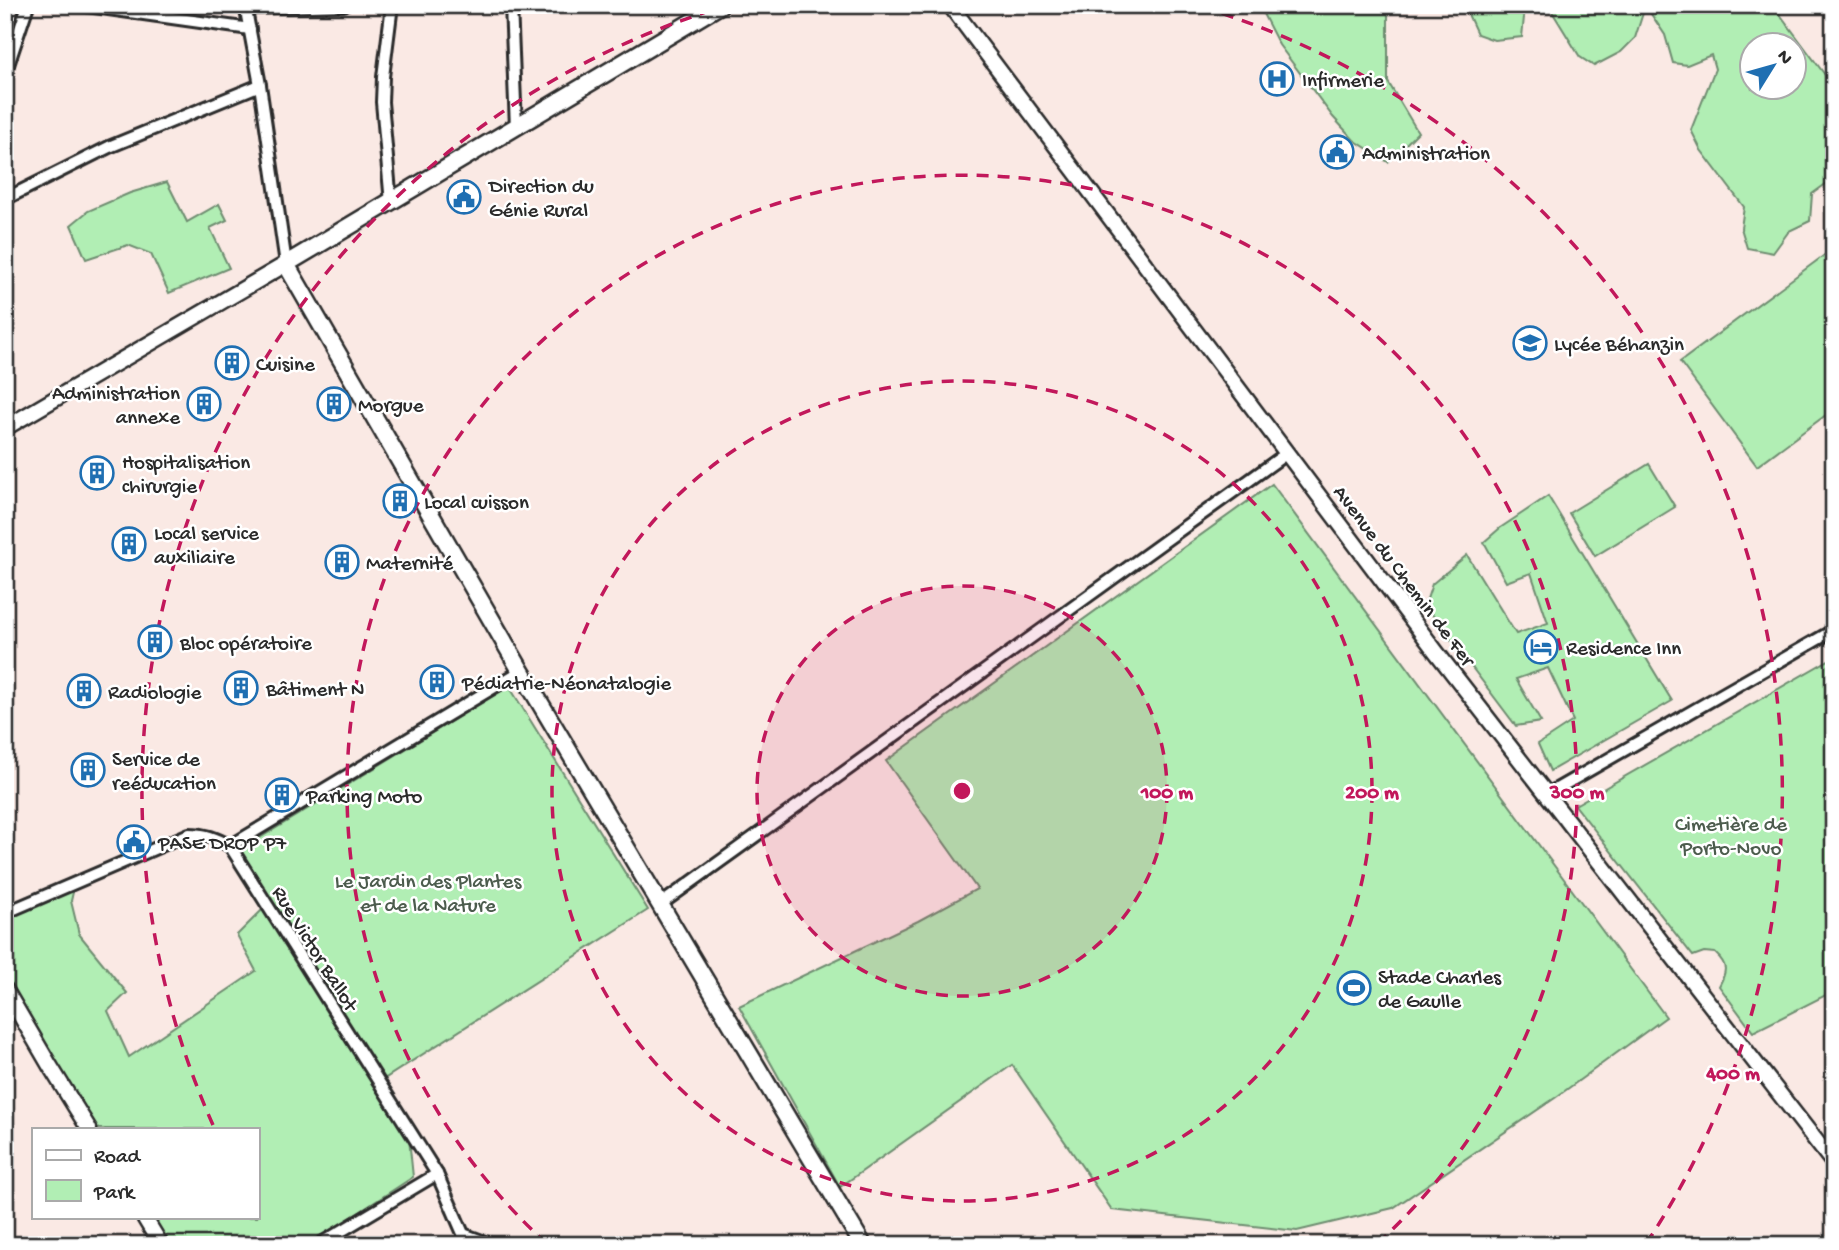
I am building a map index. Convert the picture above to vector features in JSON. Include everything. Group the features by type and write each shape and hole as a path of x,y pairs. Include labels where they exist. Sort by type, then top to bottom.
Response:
{"main road":[{"path":"720,5 286,264 521,671 863,1245"}],"street":[{"path":"5,74 28,5"},
{"path":"80,5 250,29"},
{"path":"5,428 286,264 260,85 245,7 344,5"},
{"path":"391,203 383,77 392,5"},
{"path":"511,5 516,127"},
{"name":"Avenue du Chemin de Fer","path":"950,5 1546,795 1834,1164"},
{"path":"5,199 109,147 260,85"},
{"path":"661,904 1287,453"},
{"path":"1546,795 1834,630"},
{"path":"5,913 189,834 212,836 230,846 521,671"},
{"name":"Rue Victor Ballot","path":"230,846 436,1174 466,1240"},
{"path":"5,989 88,1128"},
{"path":"318,1245 436,1174"},
{"path":"145,1218 162,1245"},
{"path":"466,1240 493,1245"}],"green space":[{"path":"1261,5 1388,5 1388,82 1418,132 1388,162 1354,140 1333,117 1279,45 1260,8"},
{"path":"1461,5 1516,5 1524,17 1522,37 1494,40 1477,34"},
{"path":"1548,5 1638,5 1643,13 1635,38 1621,52 1594,66 1580,57"},
{"path":"1645,5 1773,5 1793,32 1738,32 1738,102 1808,102 1808,52 1834,87 1834,178 1812,194 1810,221 1789,231 1773,253 1747,248 1741,228 1744,207 1701,150 1691,130 1715,69 1711,55 1687,65 1673,63 1665,35"},
{"path":"167,182 187,222 219,204 227,220 210,228 229,268 169,293 151,254 128,245 86,259 71,225 88,211 130,193"},
{"path":"1834,248 1834,409 1757,466 1680,362"},
{"path":"1649,464 1675,507 1595,556 1569,513"},
{"path":"1272,484 1666,1017 1555,1098 1393,1208 1297,1231 1112,1210 1012,1065 840,1187 739,1006 918,921 977,889 886,761"},
{"path":"1548,496 1672,701 1550,771 1538,744 1573,721 1548,668 1516,679 1541,722 1516,726 1425,605 1432,584 1467,555 1516,634 1548,623 1531,573 1506,582 1484,542"},
{"name":"Cimetière de Porto-Novo","path":"1834,657 1834,991 1753,1032 1719,986 1725,968 1719,957 1715,953 1704,952 1693,956 1575,805"},
{"name":"Le Jardin des Plantes et de la Nature","path":"509,686 648,910 384,1079 240,850"},
{"name":"Le Jardin des Plantes et de la Nature","path":"75,883 71,901 79,934 127,993 108,1011 129,1057 256,971 237,935 266,906 408,1129 413,1177 309,1245 161,1245 145,1218 259,1218 259,1128 88,1128 5,987 5,913"}],"place":[{"name":"Infirmerie","path":"1277,79"},
{"name":"Administration","path":"1337,152"},
{"name":"Direction du Génie Rural","path":"464,197"},
{"name":"Lycée Béhanzin","path":"1530,343"},
{"name":"Cuisine","path":"232,363"},
{"name":"Administration annexe","path":"204,404"},
{"name":"Morgue","path":"334,404"},
{"name":"Hospitalisation chirurgie","path":"97,473"},
{"name":"Local cuisson","path":"400,501"},
{"name":"Local service auxiliaire","path":"129,544"},
{"name":"Maternité","path":"342,562"},
{"name":"Bloc opératoire","path":"155,642"},
{"name":"Residence Inn","path":"1541,647"},
{"name":"Pédiatrie-Néonatalogie","path":"437,682"},
{"name":"Bâtiment N","path":"241,688"},
{"name":"Radiologie","path":"84,691"},
{"name":"Service de reéducation","path":"88,770"},
{"name":"Parking Moto","path":"282,795"},
{"name":"PASE DROP P7","path":"134,842"},
{"name":"Stade Charles de Gaulle","path":"1354,988"}]}
